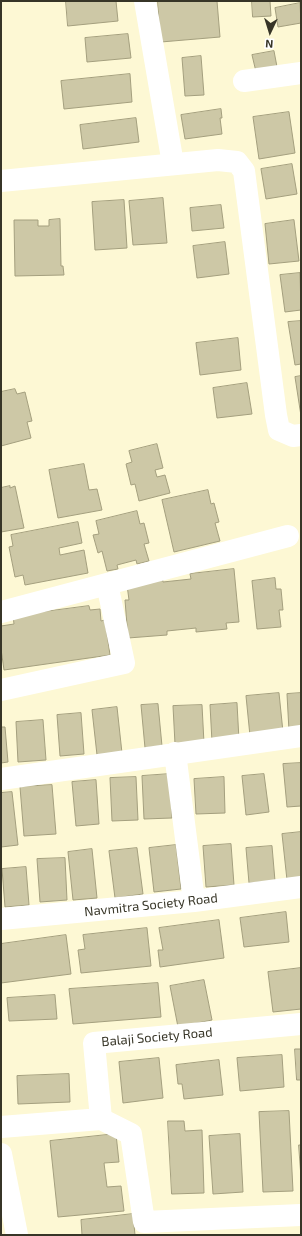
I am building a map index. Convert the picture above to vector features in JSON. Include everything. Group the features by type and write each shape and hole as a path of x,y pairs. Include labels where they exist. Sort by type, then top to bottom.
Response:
{"street":[{"path":"145,1 174,164"},
{"path":"244,81 301,73"},
{"path":"1,181 218,160 237,162 244,171 279,430 293,436 301,435"},
{"path":"1,612 288,536"},
{"path":"1,690 124,662 107,584"},
{"path":"1,779 301,736"},
{"path":"175,754 194,901"},
{"name":"Navmitra Society Road","path":"1,919 194,901 301,887"},
{"name":"Balaji Society Road","path":"101,1119 94,1043 301,1024"},
{"path":"1,1127 101,1119 131,1134 144,1222 301,1215"},
{"path":"1,1154 17,1235"}],"building":[{"path":"66,1 116,1 118,21 68,26"},
{"path":"158,1 217,1 220,37 161,42"},
{"path":"252,1 270,1 271,16 253,17"},
{"path":"300,3 301,23 278,27 275,8"},
{"path":"128,34 131,58 87,62 85,38"},
{"path":"274,51 278,72 257,76 252,55"},
{"path":"201,56 204,95 185,96 182,58"},
{"path":"130,74 132,102 64,109 61,81"},
{"path":"221,109 222,118 220,118 222,134 185,139 181,115"},
{"path":"289,112 295,153 259,159 253,117"},
{"path":"136,118 139,142 83,149 80,125"},
{"path":"292,164 297,194 266,199 261,169"},
{"path":"163,198 167,243 133,245 129,201"},
{"path":"124,200 127,248 95,250 92,202"},
{"path":"221,205 224,228 192,231 190,208"},
{"path":"60,219 61,266 63,266 64,275 15,276 14,220 38,220 38,226 49,226 49,220"},
{"path":"294,220 299,261 269,264 265,224"},
{"path":"225,242 229,274 197,278 193,246"},
{"path":"300,273 301,310 285,312 280,275"},
{"path":"301,321 301,364 295,365 288,322"},
{"path":"238,338 241,370 200,375 196,343"},
{"path":"301,376 301,416 295,377"},
{"path":"247,383 252,414 217,418 213,388"},
{"path":"15,389 17,394 25,392 32,421 27,422 31,438 1,446 1,392"},
{"path":"157,444 163,468 155,470 157,477 165,475 170,493 139,501 135,484 131,485 126,464 132,462 129,451"},
{"path":"84,464 89,490 97,489 102,510 58,518 49,470"},
{"path":"10,486 10,488 15,486 24,528 1,532 1,488"},
{"path":"208,490 211,504 214,503 219,522 215,523 220,541 174,552 162,500"},
{"path":"137,511 140,524 144,523 149,543 144,544 149,561 137,564 136,560 117,565 118,569 107,571 102,551 98,553 93,535 99,534 96,521"},
{"path":"78,522 82,543 59,548 60,555 84,550 88,573 25,585 23,575 15,577 9,547 13,546 11,535"},
{"path":"234,569 239,622 226,623 227,629 196,632 196,628 167,631 167,635 128,638 125,600 129,600 127,585 162,576 163,582 191,579 190,574"},
{"path":"275,578 276,589 281,589 283,610 279,610 281,627 257,629 252,581"},
{"path":"89,606 90,610 100,609 101,621 105,620 110,655 4,670 1,649 1,626 14,624 13,616"},
{"path":"279,693 283,732 250,736 246,696"},
{"path":"301,693 301,731 289,731 287,694"},
{"path":"237,703 239,740 212,742 210,705"},
{"path":"158,704 162,746 145,748 141,705"},
{"path":"202,705 204,743 175,744 173,706"},
{"path":"117,707 122,753 97,755 92,710"},
{"path":"81,713 84,754 60,756 57,715"},
{"path":"43,720 46,760 18,762 16,722"},
{"path":"1,727 5,727 8,762 1,763"},
{"path":"301,763 301,806 287,807 283,764"},
{"path":"170,774 172,818 144,819 142,776"},
{"path":"264,774 269,812 246,815 242,776"},
{"path":"136,777 138,820 112,821 110,778"},
{"path":"224,777 225,813 196,814 194,779"},
{"path":"96,780 99,824 76,826 72,782"},
{"path":"52,785 56,834 24,836 20,787"},
{"path":"12,792 18,845 1,847 1,793"},
{"path":"301,832 301,879 287,880 282,834"},
{"path":"231,844 234,885 206,887 203,846"},
{"path":"176,845 181,889 154,892 149,848"},
{"path":"272,846 275,881 249,883 246,848"},
{"path":"137,848 143,894 115,898 109,851"},
{"path":"92,849 97,898 73,900 68,852"},
{"path":"65,858 67,900 40,902 37,859"},
{"path":"26,867 29,905 5,907 2,869"},
{"path":"286,912 289,942 244,947 240,918"},
{"path":"219,920 224,958 160,967 158,950 163,950 159,928"},
{"path":"147,928 151,966 81,973 78,950 85,949 83,935"},
{"path":"66,935 71,974 1,983 1,944"},
{"path":"301,968 301,1009 273,1012 268,972"},
{"path":"204,980 212,1020 178,1027 170,986"},
{"path":"158,983 161,1017 73,1024 69,989"},
{"path":"55,995 57,1019 9,1021 7,998"},
{"path":"295,1049 301,1049 301,1080 297,1080"},
{"path":"282,1055 284,1087 240,1091 237,1058"},
{"path":"159,1058 163,1098 123,1103 119,1062"},
{"path":"219,1060 223,1095 184,1099 182,1084 178,1084 176,1065"},
{"path":"69,1074 70,1102 18,1104 17,1076"},
{"path":"289,1111 293,1191 263,1192 259,1112"},
{"path":"168,1121 184,1121 185,1131 202,1130 204,1193 172,1194"},
{"path":"116,1134 119,1162 104,1163 107,1187 121,1186 124,1211 58,1217 50,1141"},
{"path":"240,1134 243,1192 213,1194 209,1136"},
{"path":"299,1145 301,1145 301,1177"},
{"path":"133,1214 135,1235 82,1235 81,1220"}]}
